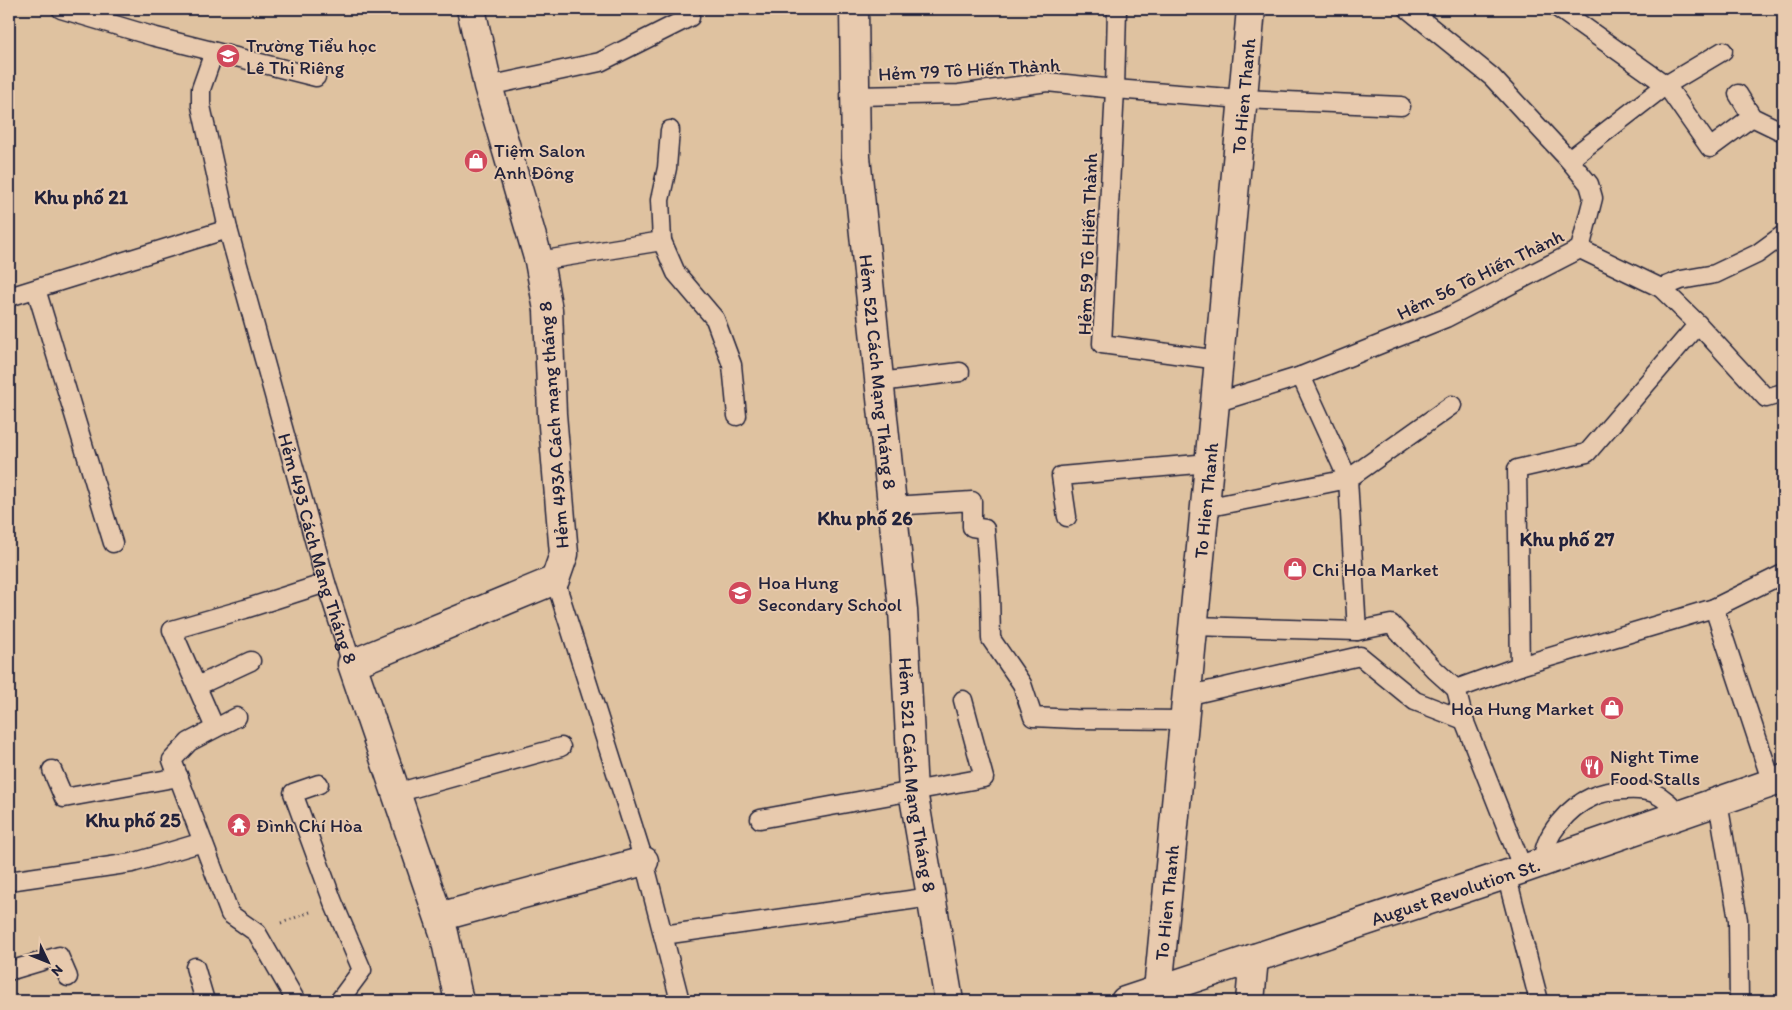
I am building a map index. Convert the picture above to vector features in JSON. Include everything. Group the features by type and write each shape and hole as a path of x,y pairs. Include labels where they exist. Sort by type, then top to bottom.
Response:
{"street":[{"name":"Hẻm 493A Cách mạng tháng 8","path":"471,9 488,86 539,261 548,310 552,414 564,554 555,580"},
{"name":"Hẻm 521 Cách Mạng Tháng 8","path":"854,9 856,157 903,610 913,791 949,1001"},
{"name":"To Hien Thanh","path":"1158,990 1215,403 1250,9"},
{"path":"352,664 555,580"},
{"name":"Hẻm 493 Cách Mạng Tháng 8","path":"352,664 439,917 459,1001"},
{"name":"August Revolution St.","path":"1125,1001 1778,781"},
{"path":"439,917 644,861"},
{"path":"1250,1001 1254,958"}],"lane":[{"path":"61,9 214,52 316,77"},
{"path":"488,86 600,62 690,18 690,9"},
{"path":"1115,89 1117,9"},
{"path":"1408,9 1492,77 1589,184 1593,198 1580,249"},
{"path":"1559,9 1666,86 1710,148 1752,117"},
{"path":"1568,160 1666,86 1723,51"},
{"name":"Hẻm 493 Cách Mạng Tháng 8","path":"214,52 201,89 200,106 228,229 326,583 352,664"},
{"name":"Hẻm 79 Tô Hiến Thành","path":"855,96 959,94 1046,82 1242,99 1401,106"},
{"name":"Hẻm 59 Tô Hiến Thành","path":"1115,89 1102,344 1219,360"},
{"path":"1738,94 1752,117 1783,132"},
{"path":"670,130 667,168 660,200 662,241 676,273 715,320 732,365 737,416"},
{"path":"9,297 228,229"},
{"path":"1661,288 1681,280 1715,274 1757,254 1783,236"},
{"path":"539,261 662,241"},
{"name":"Hẻm 56 Tô Hiến Thành","path":"1215,403 1301,376 1446,318 1580,249 1661,288 1698,324 1766,398 1783,393"},
{"path":"36,289 113,542"},
{"path":"1520,666 1517,468 1587,454 1698,324"},
{"path":"880,382 960,372"},
{"path":"1301,376 1348,478 1357,630"},
{"path":"1205,508 1348,478 1452,405"},
{"path":"1068,517 1061,476 1209,463"},
{"path":"892,506 972,501 972,527 985,529 990,593 991,639 1022,684 1033,717 1076,719 1185,708 1360,656 1415,701 1464,720"},
{"path":"1456,689 1520,666 1714,608 1783,574"},
{"path":"555,580 644,861 680,1001"},
{"path":"215,728 172,630 326,583"},
{"path":"1714,608 1778,781"},
{"path":"1193,626 1357,630 1391,624 1456,689 1464,720 1524,868 1539,1001"},
{"path":"197,686 251,661"},
{"path":"760,819 984,778 963,700"},
{"path":"237,717 189,742 172,760 230,914 257,933 296,1001"},
{"path":"396,793 561,748"},
{"path":"52,770 64,798 179,778"},
{"path":"318,784 293,793 362,970 339,1001"},
{"path":"1524,868 1543,853 1550,835 1576,807 1593,796 1634,790 1652,792 1668,800 1680,815"},
{"path":"1718,802 1738,920 1739,1001"},
{"path":"9,881 132,863 203,842"},
{"path":"663,936 931,896"},
{"path":"9,971 58,956 68,977"},
{"path":"195,967 204,1001"}],"path":[{"path":"257,933 334,902"}],"place":[{"name":"Trường Tiểu học Lê Thị Riêng","path":"228,56"},
{"name":"Tiệm Salon Anh Đông","path":"476,161"},
{"name":"Chi Hoa Market","path":"1295,569"},
{"name":"Hoa Hung Secondary School","path":"740,593"},
{"name":"Hoa Hung Market","path":"1612,708"},
{"name":"Night Time Food Stalls","path":"1592,767"},
{"name":"Đình Chí Hòa","path":"239,825"}],"district":[{"name":"Khu phố 21","path":"81,197"},
{"name":"Khu phố 26","path":"865,518"},
{"name":"Khu phố 27","path":"1567,539"},
{"name":"Khu phố 25","path":"133,820"}]}
